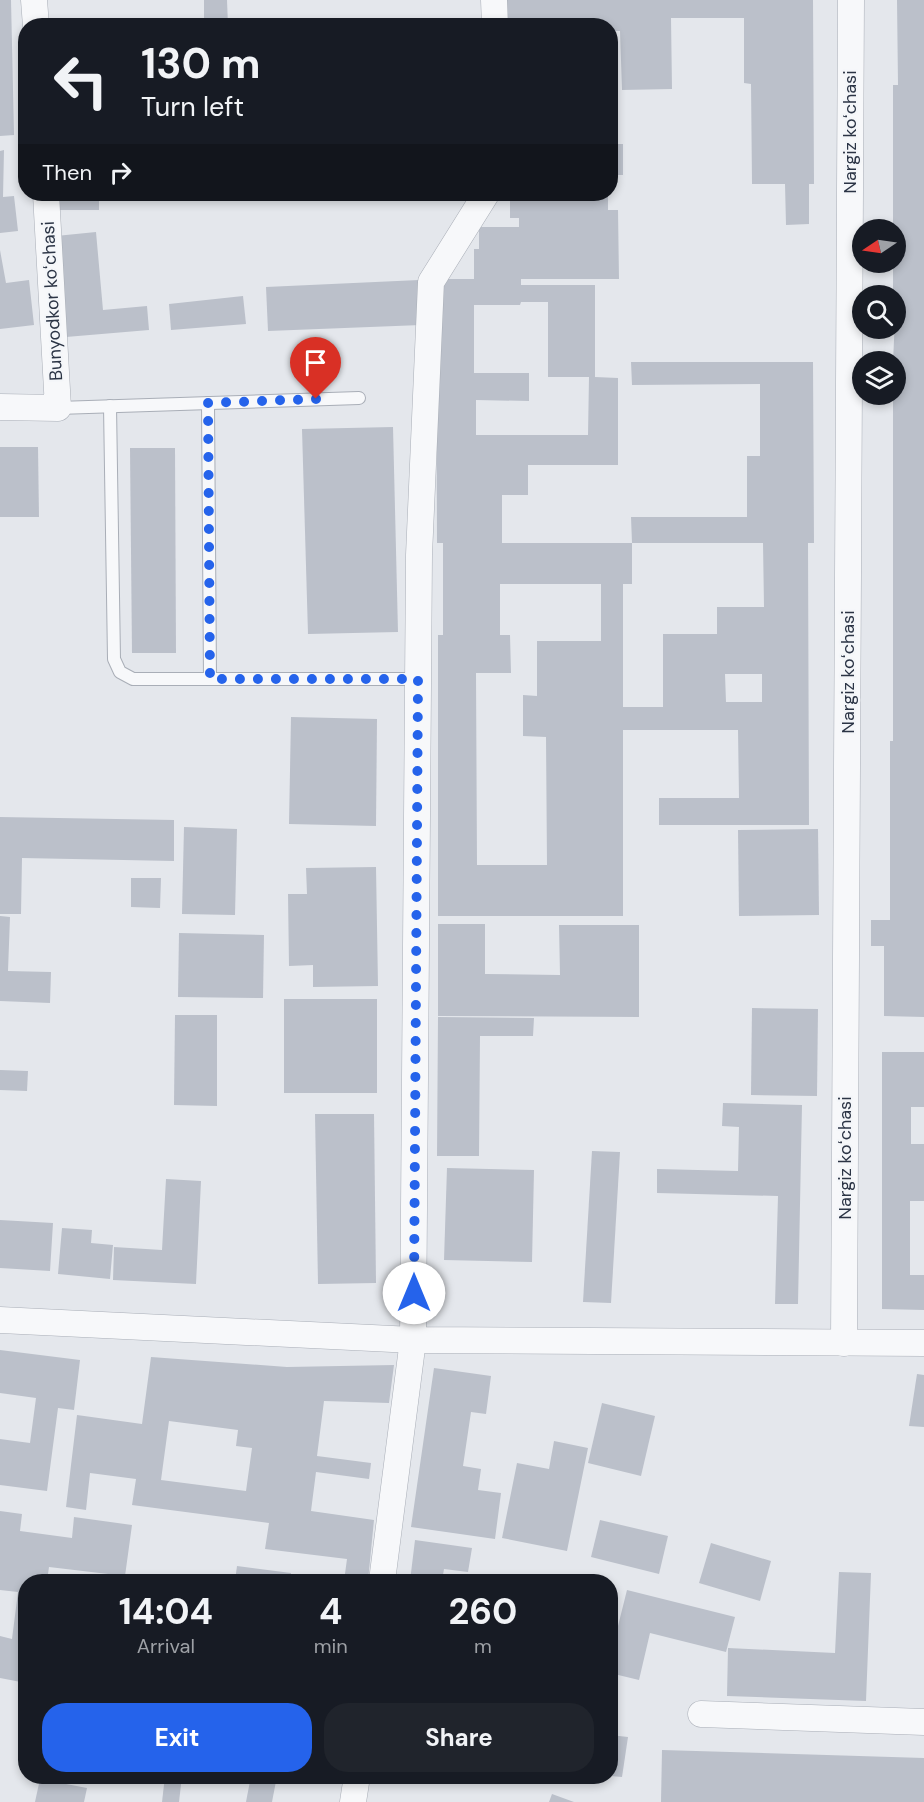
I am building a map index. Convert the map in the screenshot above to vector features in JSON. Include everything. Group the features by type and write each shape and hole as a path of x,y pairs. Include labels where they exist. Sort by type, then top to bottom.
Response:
{"street":[{"path":"34,0 35,18"},
{"path":"494,0 495,18"},
{"name":"Nargiz koʻchasi","path":"844,1343 851,0"},
{"name":"Bunyodkor koʻchasi","path":"46,201 58,408"},
{"path":"383,1574 413,1340 419,555 431,282 482,201"},
{"path":"0,407 58,408"},
{"path":"0,1320 413,1340 924,1343"},
{"path":"701,1714 924,1722"},
{"path":"354,1802 356,1784"}],"lane":[{"path":"58,408 359,398"},
{"path":"208,403 210,679"},
{"path":"110,406 114,659 120,672 133,679 418,679"}],"building":[{"path":"0,0 11,0 14,135 0,136"},
{"path":"204,0 227,0 228,18 204,18"},
{"path":"499,0 813,0 814,184 809,184 809,224 786,225 785,184 752,184 751,84 744,83 744,18 671,18 672,89 622,90 618,18 500,18"},
{"path":"897,0 924,0 924,1017 884,1016 884,946 871,946 871,920 890,920 890,741 893,741 893,405 906,405 906,351 894,351 894,339 906,339 906,285 893,285 893,273 906,273 906,219 893,219 893,85 898,85"},
{"path":"618,144 623,144 623,175 618,175"},
{"path":"4,150 3,197 14,196 18,231 0,233 0,151"},
{"path":"56,201 99,201 99,210 56,210"},
{"path":"510,201 608,201 608,210 618,210 619,279 521,279 521,285 595,285 595,377 618,378 618,465 528,465 528,495 502,495 502,543 632,543 631,517 747,517 747,456 760,456 760,384 632,385 631,362 813,362 814,543 808,543 809,825 659,825 659,798 739,798 738,730 623,730 623,916 438,916 438,635 443,635 443,543 437,543 436,279 474,279 474,249 479,249 479,227 519,227 519,218 510,218","holes":["521,302 548,302 548,377 589,377 588,435 476,435 476,400 529,401 529,373 474,373 474,305 520,305","632,543 763,543 764,607 717,607 717,634 663,634 663,707 623,707 623,584 632,584","500,584 601,584 601,641 537,641 537,696 523,695 523,736 546,737 547,865 477,865 476,673 511,673 510,635 500,635","725,674 762,674 762,702 726,702"]},
{"path":"96,232 103,310 147,306 149,330 66,337 56,236"},
{"path":"0,250 6,283 29,280 34,325 0,329"},
{"path":"419,280 421,325 268,331 266,287"},
{"path":"243,296 246,324 171,330 169,304"},
{"path":"393,427 398,632 308,634 302,429"},
{"path":"0,447 38,447 39,517 0,517"},
{"path":"130,448 175,448 176,653 132,653"},
{"path":"291,717 377,719 376,826 289,824"},
{"path":"0,817 174,820 174,861 22,858 21,914 0,914"},
{"path":"184,827 237,829 235,915 182,914"},
{"path":"818,829 819,915 739,916 738,830"},
{"path":"376,867 378,986 313,987 313,965 289,966 288,894 307,894 306,868"},
{"path":"131,878 161,878 160,908 131,907"},
{"path":"0,916 10,917 8,971 51,972 50,1003 0,1001"},
{"path":"438,924 485,924 485,974 560,975 559,925 639,925 639,1017 438,1016"},
{"path":"179,933 264,935 263,998 178,997"},
{"path":"284,999 377,999 377,1093 284,1093"},
{"path":"752,1008 818,1009 817,1096 751,1095"},
{"path":"175,1015 217,1015 217,1106 174,1105"},
{"path":"438,1017 534,1018 533,1036 480,1036 479,1156 437,1156"},
{"path":"882,1052 924,1052 924,1107 911,1107 911,1144 924,1144 924,1201 910,1201 910,1275 924,1275 924,1310 882,1309"},
{"path":"0,1070 28,1071 27,1091 0,1090"},
{"path":"723,1103 802,1105 798,1304 775,1304 778,1196 657,1193 657,1169 738,1171 739,1127 722,1126"},
{"path":"315,1114 374,1114 376,1283 318,1284"},
{"path":"592,1151 620,1152 611,1303 583,1302"},
{"path":"447,1168 534,1170 532,1262 444,1260"},
{"path":"166,1179 201,1181 196,1284 113,1280 114,1247 162,1250"},
{"path":"0,1220 53,1223 50,1271 0,1268"},
{"path":"62,1228 92,1230 91,1243 113,1245 110,1279 58,1274"},
{"path":"0,1350 80,1360 74,1410 58,1408 47,1491 0,1485 0,1439 30,1443 36,1398 0,1393"},
{"path":"151,1357 287,1367 394,1365 389,1403 324,1401 317,1456 371,1463 369,1479 316,1472 311,1511 374,1520 369,1574 345,1574 347,1559 265,1549 269,1523 132,1505 136,1479 90,1473 86,1510 66,1507 77,1415 142,1424","holes":["169,1421 238,1430 236,1446 252,1448 246,1491 161,1480"]},
{"path":"434,1368 491,1376 486,1414 471,1412 463,1466 481,1469 478,1490 501,1493 495,1539 411,1527"},
{"path":"917,1374 924,1375 924,1427 909,1426"},
{"path":"602,1403 655,1416 641,1476 588,1463"},
{"path":"554,1441 588,1448 567,1551 502,1538 517,1463 549,1469"},
{"path":"0,1511 22,1514 20,1531 72,1538 74,1517 132,1525 125,1574 49,1567 48,1574 18,1574 18,1592 0,1590"},
{"path":"600,1520 668,1536 659,1574 591,1557"},
{"path":"415,1540 472,1548 468,1572 444,1569 443,1574 411,1574"},
{"path":"711,1543 771,1561 760,1601 699,1583"},
{"path":"237,1566 291,1573 291,1574 236,1574"},
{"path":"839,1572 871,1573 866,1701 727,1696 728,1648 835,1653"},
{"path":"627,1590 735,1617 726,1652 650,1633 639,1680 618,1675 618,1626"},
{"path":"18,1592 18,1681 0,1678 0,1636 12,1639"},
{"path":"618,1736 628,1737 622,1777 618,1777"},
{"path":"662,1750 924,1758 924,1802 661,1802"},
{"path":"39,1784 66,1784 87,1788 84,1802 35,1802"},
{"path":"164,1784 181,1784 179,1802 162,1802"},
{"path":"249,1784 275,1784 272,1802 246,1802"},
{"path":"552,1794 574,1802 549,1802"}],"route":[{"path":"316,399 208,403 210,679 418,679 414,1293"}]}
